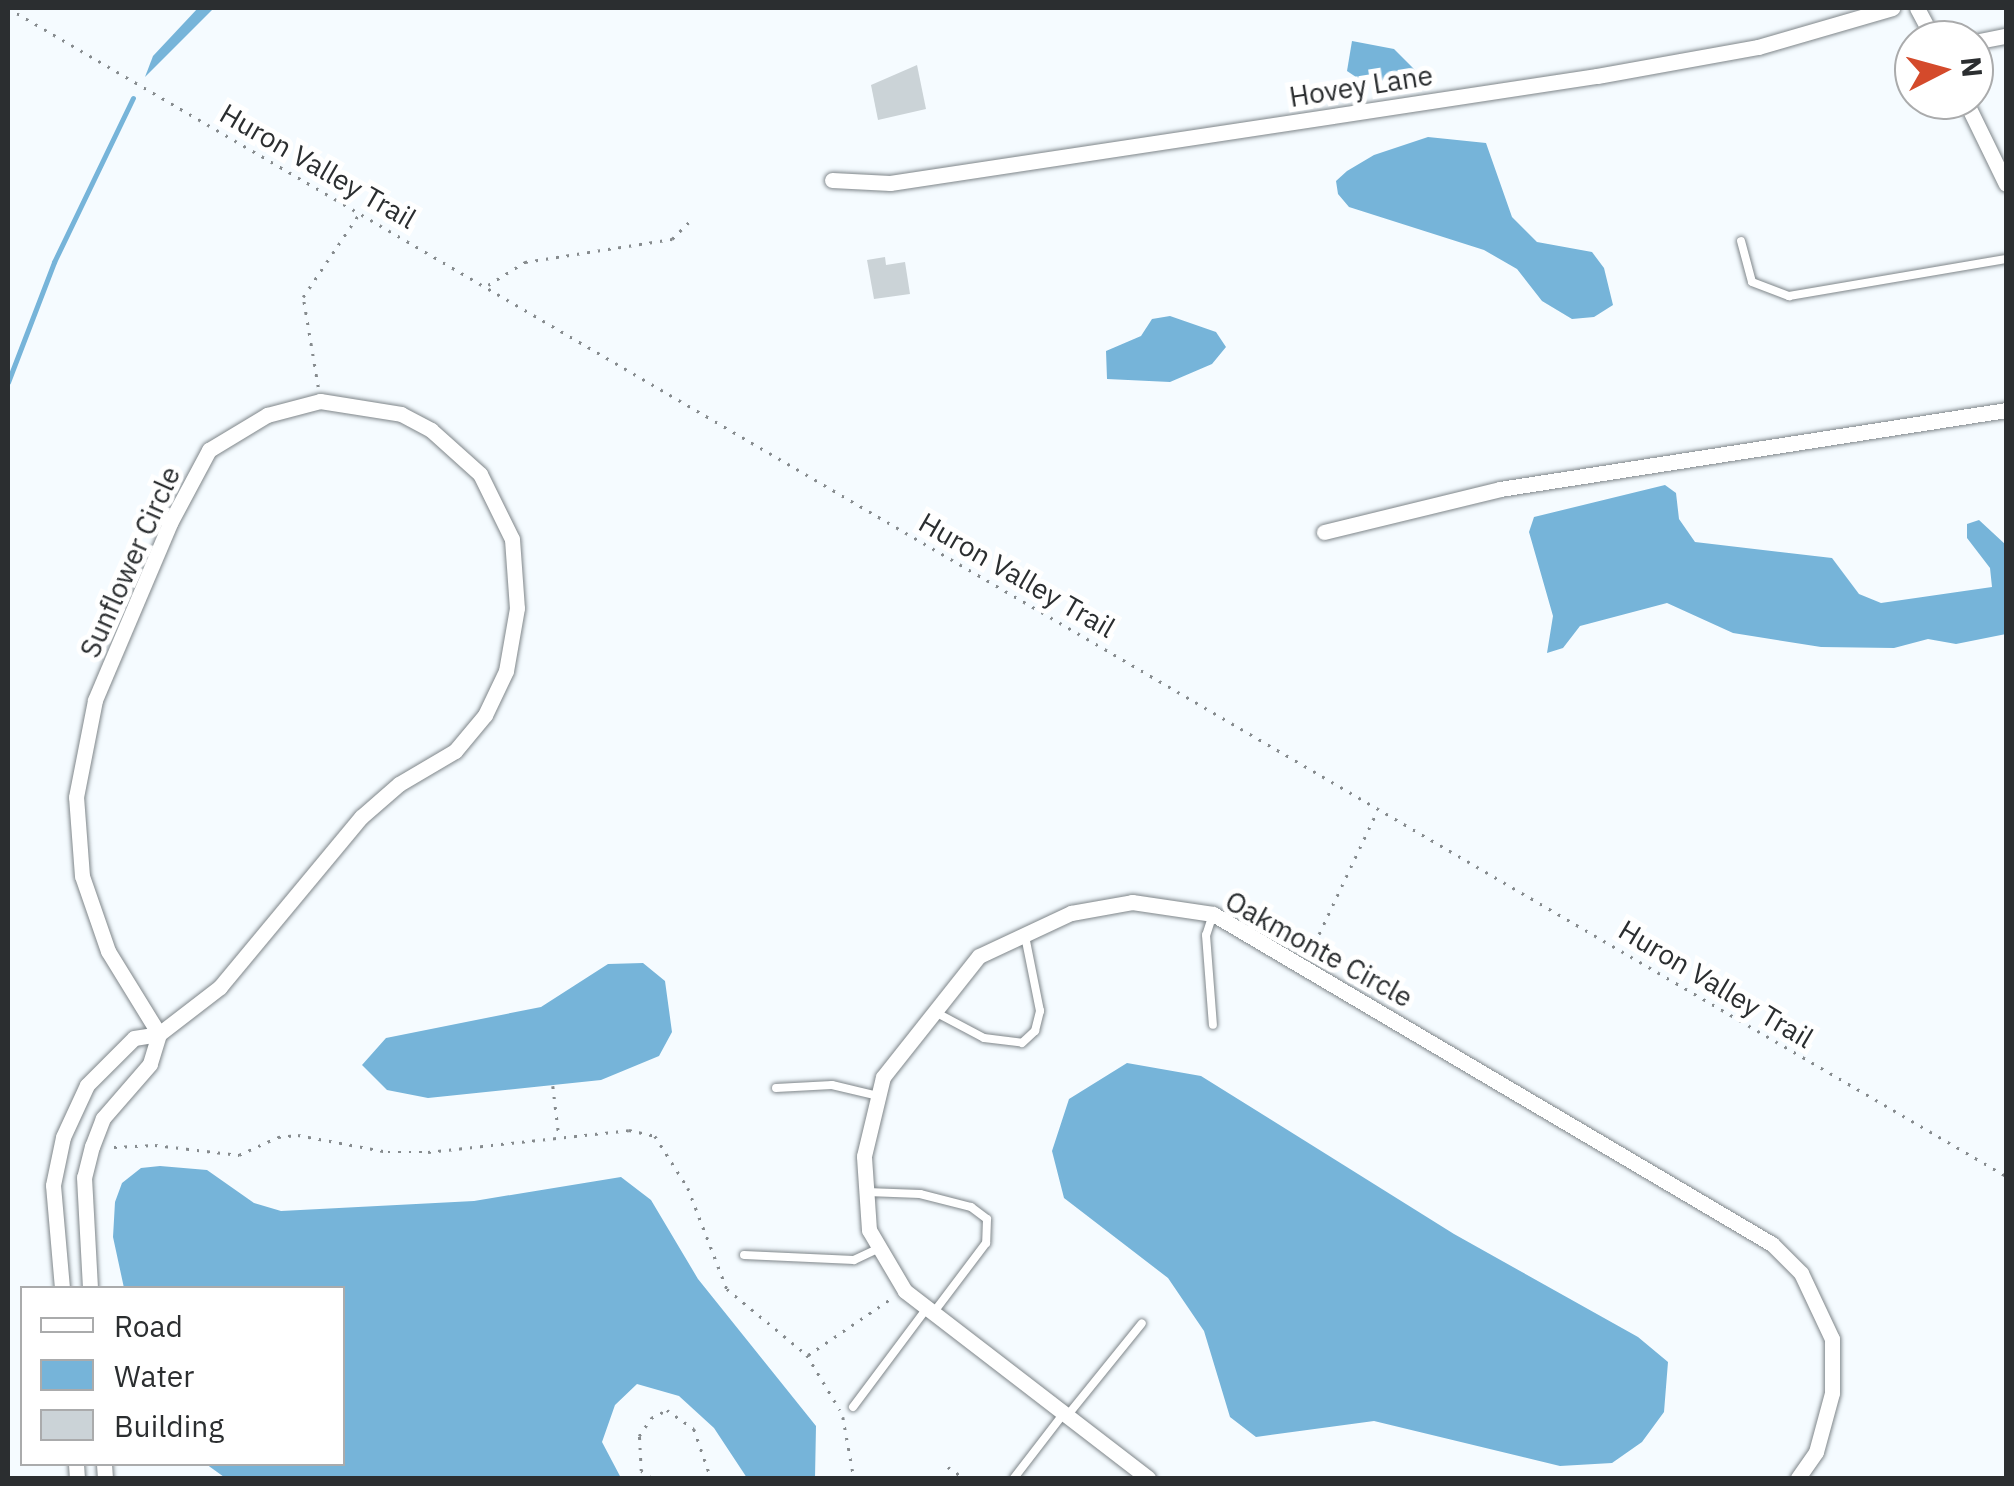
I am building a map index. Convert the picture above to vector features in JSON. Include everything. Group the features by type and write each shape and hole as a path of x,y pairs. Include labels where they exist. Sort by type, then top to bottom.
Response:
{"street":[{"name":"Hovey Lane","path":"832,180 890,183 1597,76 1758,47 1892,8"},
{"path":"1975,120 2006,184"},
{"name":"Sunflower Circle","path":"320,402 401,414 430,430 480,474 512,540 517,608 506,672 484,715 454,750 398,784 361,817 220,987 158,1034 108,951 82,876 76,797 96,700 170,523 209,450 267,414 320,402"},
{"path":"1324,532 1500,490 2006,410"},
{"name":"Oakmonte Circle","path":"1148,1478 904,1289 870,1230 864,1156 883,1077 979,956 1071,913 1132,902 1213,914 1772,1244 1801,1274 1832,1340 1832,1394 1816,1452 1798,1478"},
{"path":"62,1286 53,1185 63,1136 87,1085 134,1038 158,1034 150,1064 103,1118 92,1146 84,1178 90,1286"}],"lane":[{"path":"1741,240 1752,282 1788,296 2006,259"},
{"path":"1213,914 1206,935 1213,1025"},
{"path":"935,1012 1005,1046 1031,1036 1039,1000 1024,934"},
{"path":"776,1088 832,1085 878,1096"},
{"path":"853,1406 986,1243 987,1219 971,1207 920,1194 866,1192"},
{"path":"744,1255 854,1260 880,1248"},
{"path":"1014,1478 1142,1324"}],"path":[{"name":"Huron Valley Trail","path":"8,8 2006,1176"},
{"path":"320,402 302,305 360,213"},
{"path":"486,286 526,262 672,239 690,221"},
{"path":"1303,967 1377,810"},
{"path":"553,1086 559,1138"},
{"path":"114,1147 155,1145 239,1155 278,1136 298,1136 388,1152 428,1152 629,1130 655,1136 688,1188 727,1289 807,1356 851,1434 854,1478"},
{"path":"807,1356 904,1289"},
{"path":"652,1478 641,1471 640,1436 651,1418 666,1410 694,1429 711,1478"},
{"path":"948,1467 964,1478"}],"water":[{"path":"198,8 214,8 145,77 153,56"},
{"path":"1352,41 1394,49 1425,80 1362,81 1347,71"},
{"path":"1428,137 1486,143 1512,217 1537,242 1592,252 1604,268 1613,305 1594,317 1572,319 1542,301 1517,269 1484,250 1349,207 1338,194 1336,181 1347,171 1374,155"},
{"path":"1170,316 1216,332 1226,347 1212,364 1170,382 1107,379 1106,351 1141,336 1152,319"},
{"path":"1665,485 1676,493 1679,519 1695,542 1832,558 1859,594 1881,603 1992,587 1990,568 1967,538 1967,524 1979,520 2006,545 2006,634 1956,644 1928,639 1894,648 1821,647 1733,633 1667,603 1580,626 1563,648 1547,653 1553,616 1529,532 1534,517"},
{"path":"643,963 665,981 672,1032 659,1056 601,1080 428,1098 387,1090 362,1065 386,1038 541,1007 608,964"},
{"path":"1127,1063 1201,1076 1454,1234 1638,1337 1668,1362 1664,1412 1642,1442 1612,1463 1560,1466 1374,1421 1256,1437 1230,1417 1204,1331 1168,1278 1064,1198 1052,1151 1069,1099"},
{"path":"141,1168 207,1170 254,1203 281,1211 474,1201 621,1177 651,1200 698,1279 816,1426 815,1478 747,1478 714,1428 679,1396 637,1384 615,1405 602,1442 621,1478 224,1477 209,1466 345,1466 345,1286 124,1286 113,1237 115,1202 122,1183"}],"building":[{"path":"917,65 926,109 878,120 871,85"},
{"path":"885,257 886,265 905,262 910,294 874,299 867,260"}],"waterway":[{"path":"8,382 54,262 133,98"}]}
